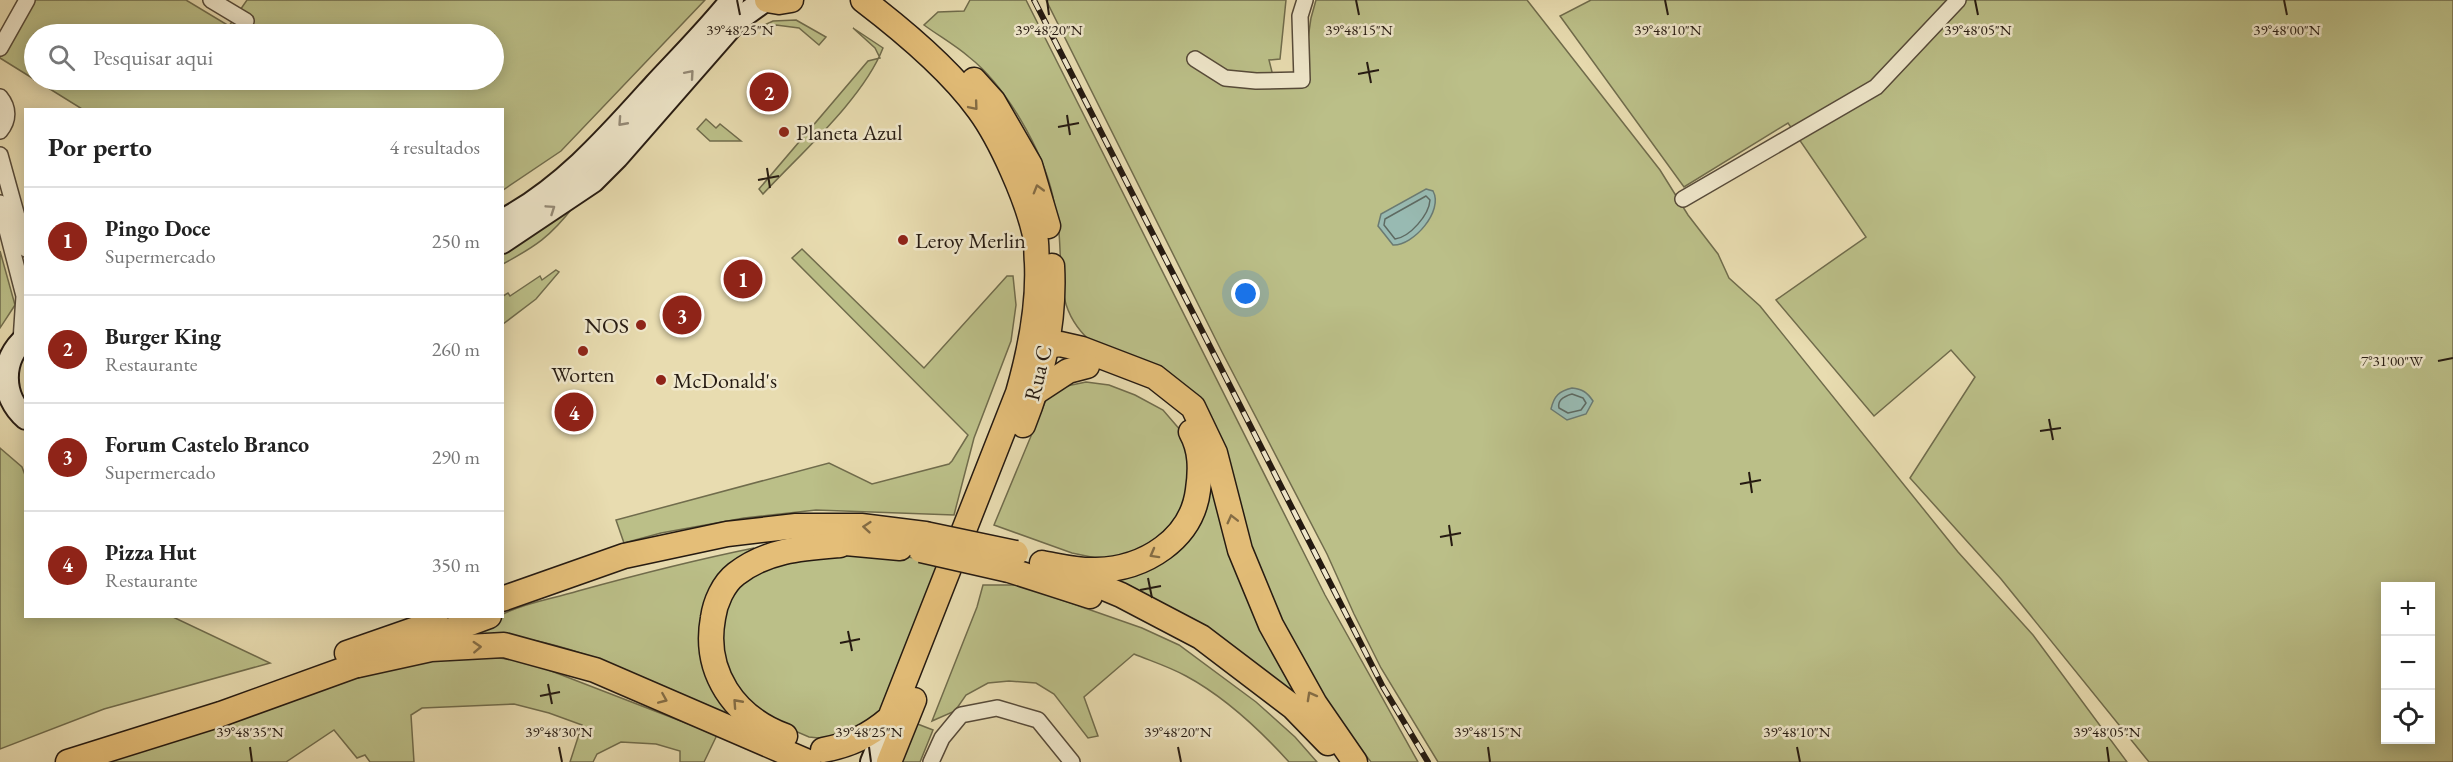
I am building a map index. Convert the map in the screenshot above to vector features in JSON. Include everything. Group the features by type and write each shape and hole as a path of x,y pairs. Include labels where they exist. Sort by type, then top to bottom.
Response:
{"main road":[{"path":"504,220 519,213 567,176 603,143 732,0"},
{"path":"504,241 593,181 617,157 736,21 766,0 779,2 791,0"},
{"name":"Rua C","path":"863,0 893,23 938,65 980,110 1014,174 1035,236 1044,288 1037,352 1036,392 889,762"},
{"name":"Rua C","path":"872,762 1018,393 1037,352 1054,298 1050,231 1030,165 993,101 951,55 922,33 893,23"},
{"path":"1054,298 1065,327 1084,357 1155,377 1193,407 1215,453 1240,550 1271,624 1315,704 1355,762"},
{"path":"504,598 624,556 727,534 796,526 861,526 1012,561 1098,570 1119,567 1146,558 1171,544 1185,527 1196,507 1200,460 1195,439 1184,418 1168,403 1149,391 1060,344 1037,352"},
{"path":"15,348 7,368 6,383 15,412"},
{"path":"1036,392 1068,371 1084,357"},
{"path":"504,611 626,566 731,543 801,540 862,543 923,542"},
{"path":"862,543 796,549 759,558 733,576 715,603 709,636 717,676 735,704 765,729 815,756 856,741 873,732 890,718"},
{"path":"1012,561 1121,607 1196,647 1287,716 1329,762"},
{"path":"1042,563 1121,595 1201,637 1293,707 1346,762"},
{"path":"60,762 215,699 446,618"},
{"path":"68,762 221,714 484,618"},
{"path":"358,665 431,649 504,645 595,670 815,756 848,762"}],"street":[{"path":"0,48 27,0"},
{"path":"210,0 246,21"},
{"path":"1195,59 1225,78 1256,81 1302,80 1300,16 1305,0"},
{"path":"1683,199 1876,87 1958,0"},
{"path":"0,97 7,111 7,119 0,131"},
{"path":"0,155 24,242"},
{"path":"0,202 24,296 15,348"},
{"path":"930,762 942,738 961,715 997,708 1038,720 1072,762"}],"green space":[{"path":"32,0 186,0 226,24 24,24 24,73 0,58 0,54"},
{"path":"247,0 705,0 561,151 504,189 504,108 80,108 51,90 504,90 504,24 230,24"},
{"path":"970,0 1026,0 1325,595 1418,762 1371,762 1318,694 1268,604 1211,423 1096,346 1073,321 1064,295 1059,233 1053,197 1032,140 1009,102 983,69 924,25 938,12 964,11"},
{"path":"1046,0 1286,0 1280,59 1269,60 1274,80 1302,80 1311,18 1316,0 1527,0 1660,170 1688,215 1718,254 1729,278 1760,306 1958,552 2033,635 2127,762 1438,762 1381,668 1327,554 1222,352"},
{"path":"1591,0 2453,0 2453,762 2149,762 2001,579 1910,478 1975,377 1951,350 1874,416 1776,300 1866,237 1788,123 1684,187 1560,16"},
{"path":"796,20 826,37 819,45 799,28 776,25 767,34 760,27 773,21"},
{"path":"853,28 883,48 879,56 875,48"},
{"path":"878,59 861,87 830,125 763,194 759,189 868,61"},
{"path":"706,119 716,128 720,124 741,141 710,141 697,129"},
{"path":"574,206 542,240 504,263 504,249"},
{"path":"802,249 924,368 1007,276 1013,276 1016,305 1011,341 974,438 954,515 816,510 744,518 661,533 624,543 616,520 829,463 872,484 949,464 968,435 792,258"},
{"path":"0,251 15,305 0,328"},
{"path":"556,270 559,272 536,299 504,323 504,295 508,293 510,296 540,276 542,280"},
{"path":"1086,382 1109,385 1135,395 1163,410 1181,431 1194,460 1187,504 1169,532 1124,559 1096,558 1072,553 994,525 1046,400 1062,387"},
{"path":"0,448 22,467 24,472 24,618 175,618 270,663 104,709 0,749"},
{"path":"1211,478 1305,706 1182,617 1130,586 1102,574 1141,568"},
{"path":"754,548 728,566 702,622 750,727 633,673 572,650 513,637 448,639 495,618 504,618 504,614 530,604"},
{"path":"829,554 887,554 942,562 881,711 867,726 828,739 809,737 758,715 722,668 715,603 733,576"},
{"path":"983,585 1019,585 1142,628 1179,645 1256,702 1295,737 1317,762 1289,762 1254,726 1200,684 1167,667 1134,654 1084,697 1098,736 1088,738 1054,694 1036,683 1009,681 988,683 966,695 955,711 932,721 977,607"},
{"path":"406,654 478,655 528,662 717,735 704,762 680,762 680,751 656,744 621,742 597,754 593,762 570,762 582,725 514,704 422,708 411,715 414,762 370,762 365,755 357,758 334,730 286,762 102,762 217,727"},
{"path":"915,723 933,730 920,762 900,762"}],"water":[{"path":"1426,189 1433,191 1435,199 1434,208 1425,226 1409,240 1393,245 1378,226 1381,214"},
{"path":"1572,388 1589,395 1593,401 1586,414 1567,420 1551,409 1558,395"}],"railway":[{"path":"1034,0 1383,687 1428,762"}],"place":[{"name":"Burger King","path":"769,92"},
{"name":"Planeta Azul","path":"784,132"},
{"name":"Leroy Merlin","path":"903,240"},
{"name":"Pingo Doce","path":"743,279"},
{"name":"Forum Castelo Branco","path":"682,315"},
{"name":"NOS","path":"641,325"},
{"name":"Worten","path":"583,351"},
{"name":"McDonald's","path":"661,380"},
{"name":"Pizza Hut","path":"574,412"}]}
